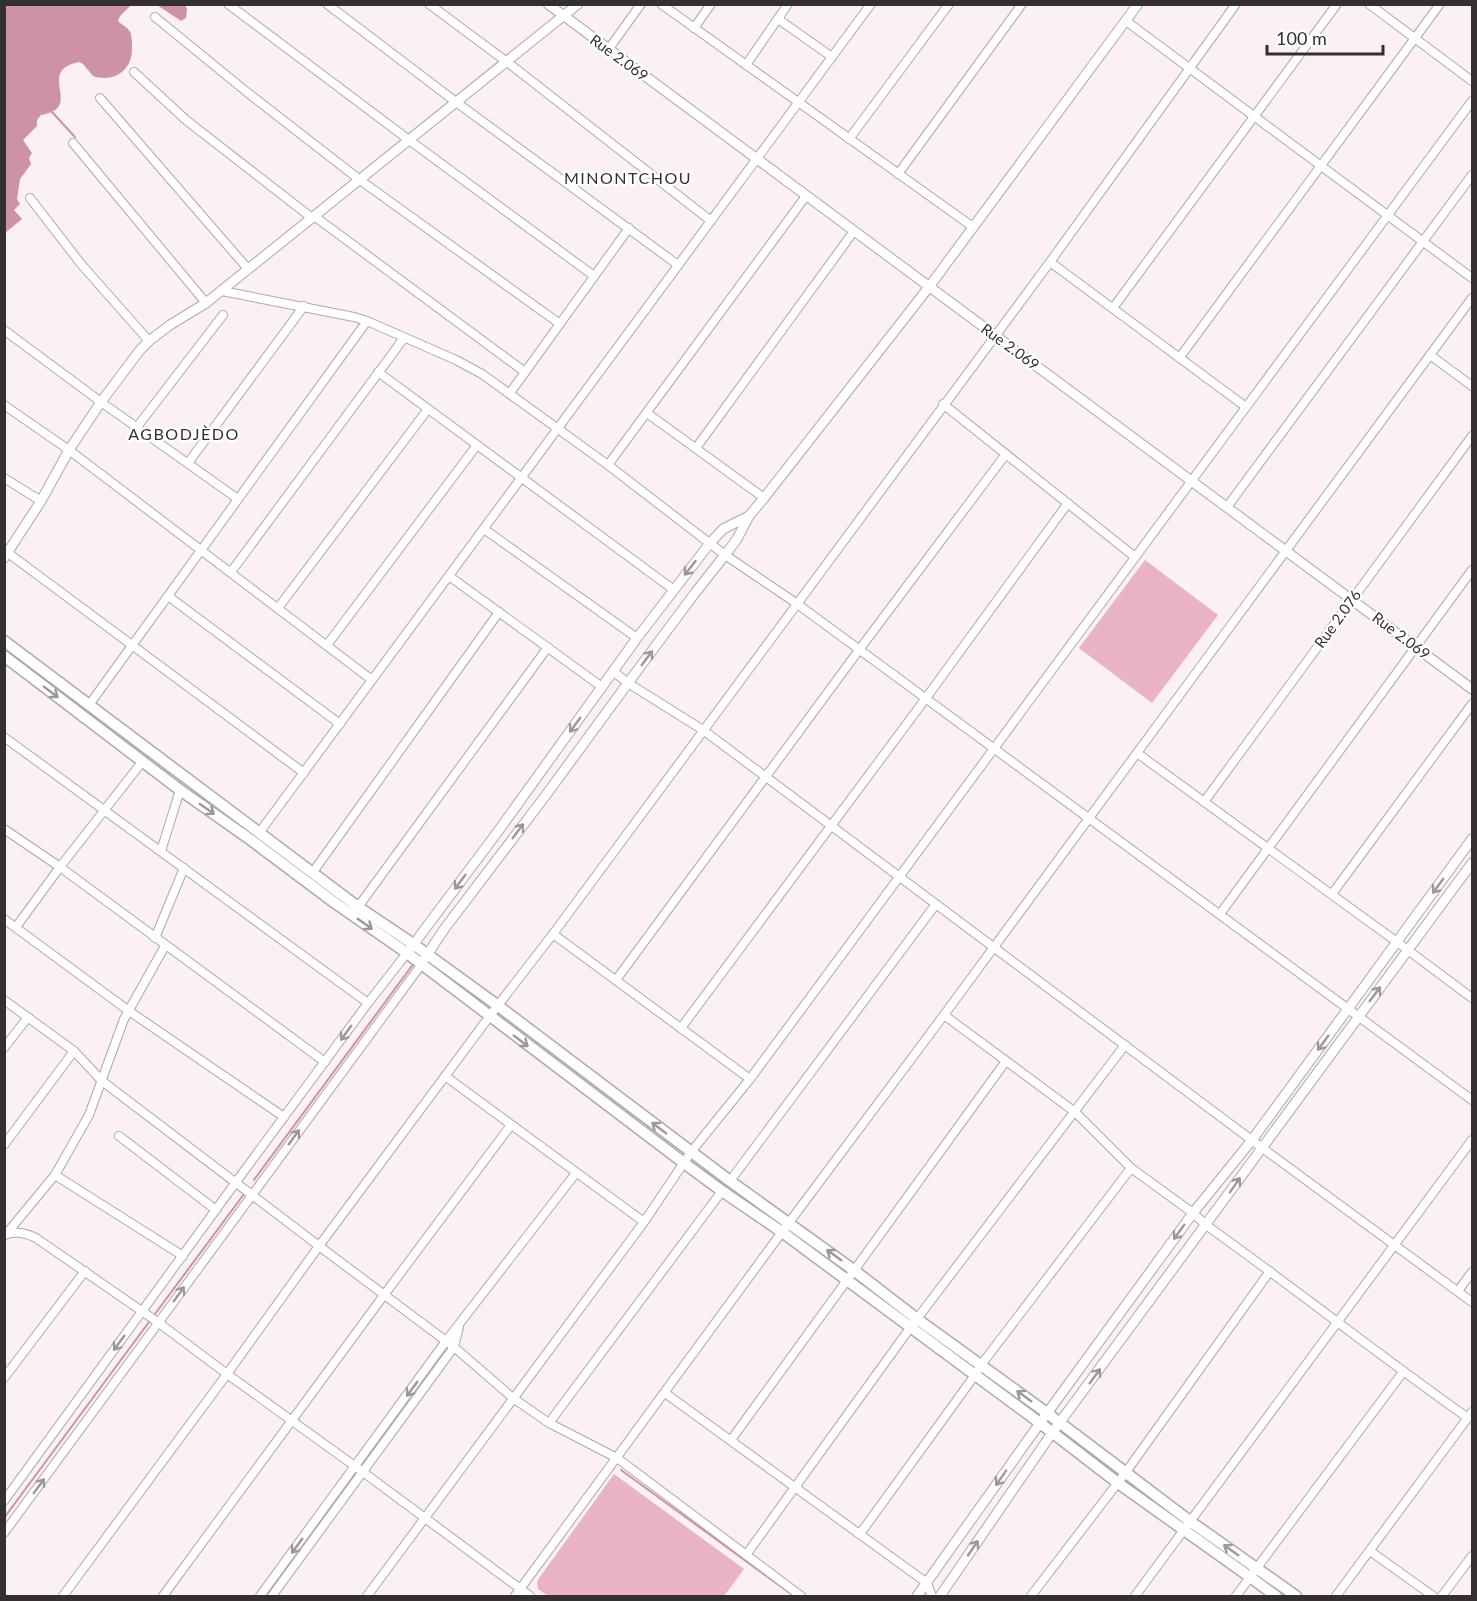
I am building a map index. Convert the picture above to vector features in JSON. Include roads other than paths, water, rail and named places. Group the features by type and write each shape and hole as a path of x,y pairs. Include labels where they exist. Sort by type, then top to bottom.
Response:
{"main road":[{"path":"4,641 313,872 410,949 421,965 684,1164 722,1191 855,1271 914,1324"},
{"path":"4,656 142,762 335,903 410,949 428,955 498,1005 730,1181 847,1280 978,1370 1047,1413 1126,1472 1187,1526"},
{"path":"978,1370 1052,1433 1118,1483 1187,1526 1253,1572 1296,1596"},
{"path":"1253,1572 1276,1596"}],"street":[{"path":"228,4 594,276"},
{"path":"327,4 678,265"},
{"path":"429,4 711,221"},
{"name":"Rue 2.069","path":"548,4 1473,689"},
{"path":"304,773 6,554 101,402 149,341 222,291 578,4"},
{"path":"608,50 641,4"},
{"path":"661,4 973,227"},
{"path":"694,28 711,4"},
{"path":"746,65 788,4"},
{"path":"259,833 871,4"},
{"path":"849,139 949,4"},
{"path":"898,174 1022,4"},
{"path":"4,1533 421,965 445,928 737,539 749,516 929,286 1138,4"},
{"path":"63,1596 319,1246 553,934 1050,261 1236,4"},
{"path":"1113,308 1337,4"},
{"path":"1369,4 1473,81"},
{"path":"1180,357 1440,4"},
{"path":"155,17 360,180 560,324"},
{"path":"778,19 832,57"},
{"path":"1126,21 1473,278"},
{"path":"134,72 186,120 313,217 525,372"},
{"path":"100,98 248,269"},
{"path":"367,1596 644,1222 692,1152 750,1079 1473,100"},
{"path":"73,143 206,303"},
{"path":"1227,507 1473,176"},
{"path":"608,465 806,196"},
{"path":"30,198 81,264 149,341"},
{"path":"510,393 629,228"},
{"path":"696,448 854,231"},
{"path":"1050,261 1246,407"},
{"path":"222,291 354,316 470,367 558,428 725,555 796,603 1473,1100"},
{"path":"515,1596 1473,298"},
{"path":"188,462 304,306"},
{"path":"137,427 223,315"},
{"path":"89,705 367,321"},
{"path":"4,330 238,499"},
{"path":"231,573 404,338"},
{"path":"1430,355 1473,386"},
{"path":"378,372 674,590"},
{"path":"944,404 1135,557"},
{"path":"4,405 69,450 372,680"},
{"path":"278,608 428,409"},
{"path":"647,413 765,498"},
{"name":"Rue 2.076","path":"1204,802 1473,436"},
{"path":"327,645 477,445"},
{"path":"616,980 1006,454"},
{"path":"4,478 41,501"},
{"path":"681,1028 1068,503"},
{"path":"4,1501 324,1062 499,830 637,638 710,543 723,529 749,516"},
{"path":"484,529 637,638"},
{"path":"1220,914 1473,570"},
{"path":"449,576 602,687"},
{"path":"168,596 340,724"},
{"path":"313,872 499,612"},
{"path":"358,907 548,648"},
{"path":"614,672 702,730 1473,1302"},
{"path":"1332,894 1473,704"},
{"path":"4,737 368,1003"},
{"path":"1137,753 1473,998"},
{"path":"16,927 142,762"},
{"path":"161,851 180,790"},
{"path":"4,828 324,1062"},
{"path":"916,1596 1193,1213 1252,1140 1473,839"},
{"path":"940,1596 1052,1433 1473,863"},
{"path":"155,938 184,868"},
{"path":"730,1181 936,904"},
{"path":"4,919 129,1011 284,1117"},
{"path":"553,934 750,1079"},
{"path":"6,1234 55,1175 89,1115 124,1019 165,946"},
{"path":"4,1000 74,1051 102,1081 454,1347 513,1398 549,1423 617,1458 801,1596"},
{"path":"944,1015 1075,1112 1131,1168 1403,1372 1470,1415 1337,1596"},
{"path":"4,1048 28,1017"},
{"path":"746,1555 914,1324 1125,1045"},
{"path":"4,1145 74,1051"},
{"path":"731,1440 1006,1061"},
{"path":"445,1076 644,1222"},
{"path":"163,1596 511,1125"},
{"path":"119,1136 216,1210"},
{"path":"1135,1596 1473,1140"},
{"path":"860,1534 978,1370 1131,1168"},
{"path":"260,1596 446,1341 576,1173"},
{"path":"55,1175 183,1256"},
{"path":"549,1423 722,1191"},
{"path":"6,1234 28,1234 85,1270 530,1596"},
{"path":"4,1378 85,1270"},
{"path":"1031,1596 1118,1483 1270,1271"},
{"path":"1458,1291 1473,1272"},
{"path":"272,1596 454,1347 459,1326"},
{"path":"1236,1596 1403,1372"},
{"path":"665,1392 927,1583 932,1596"},
{"path":"1370,1551 1433,1596"},
{"path":"1442,1596 1473,1556"}],"waterway":[{"path":"52,112 75,137"},
{"path":"254,1180 414,963"},
{"path":"155,1314 244,1194"},
{"path":"4,1518 149,1322"},
{"path":"362,1465 409,1402"},
{"path":"621,1470 794,1596"},
{"path":"265,1596 355,1475"}],"district":[{"name":"MINONTCHOU","path":"628,178"},
{"name":"AGBODJÈDO","path":"184,434"}]}
